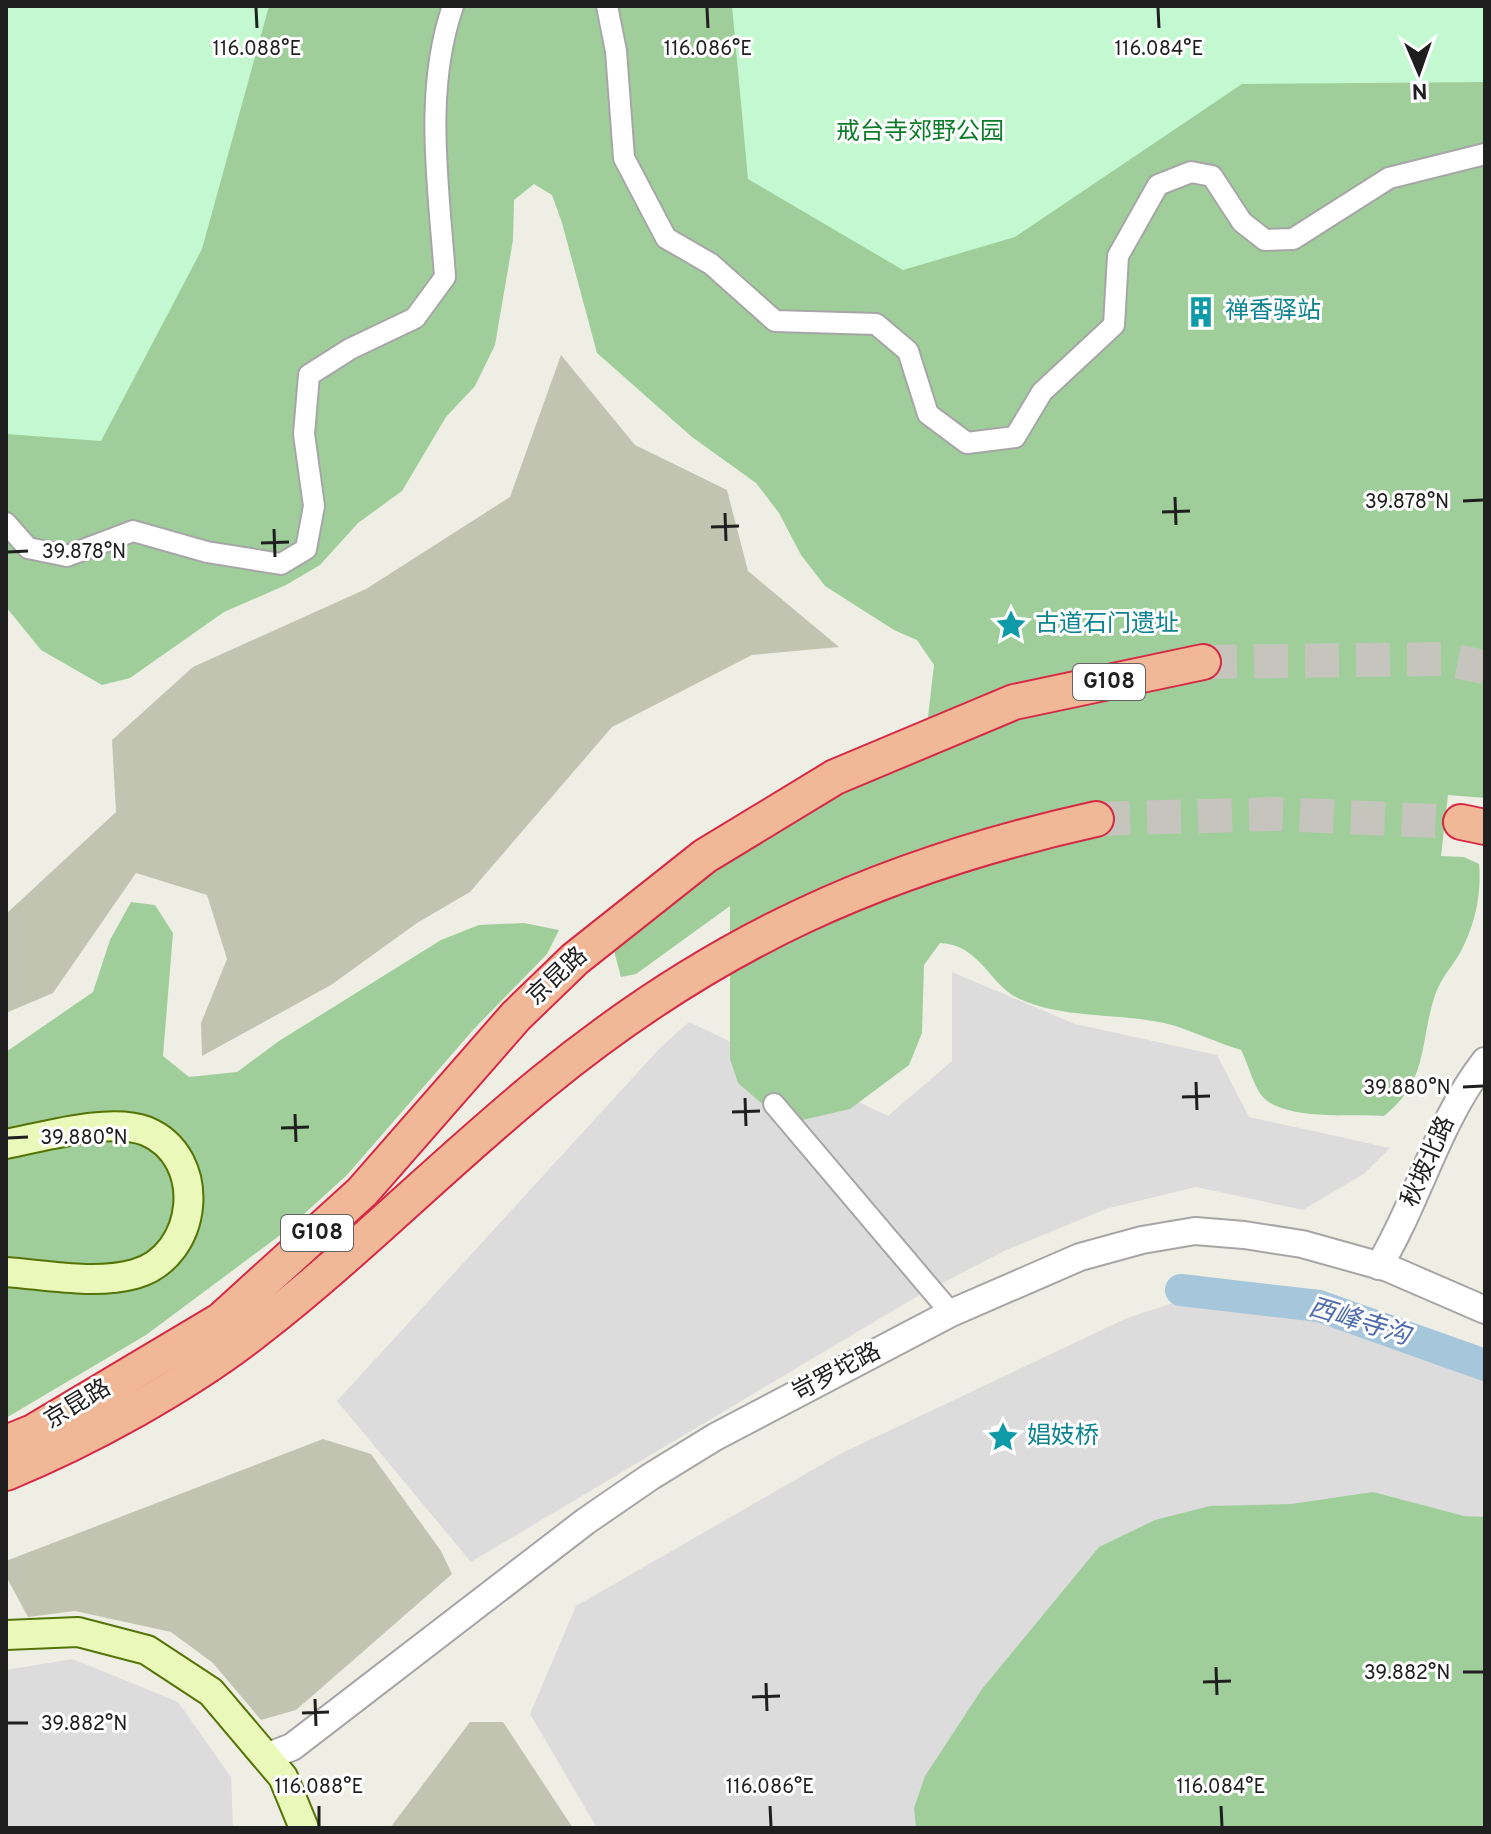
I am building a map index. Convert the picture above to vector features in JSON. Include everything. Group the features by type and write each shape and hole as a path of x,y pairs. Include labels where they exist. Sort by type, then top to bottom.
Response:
{"highway":[{"name":"京昆路","path":"6,1443 33,1432 221,1320 362,1192 516,1016 575,959 705,856 835,777 1014,702 1203,662"},
{"name":"京昆路","path":"6,1473 41,1459 154,1397 257,1330 542,1082 661,994 778,926 905,871 1096,819"},
{"path":"6,1492 128,1430 154,1397"}],"main road":[{"path":"6,1144 111,1126 145,1131 169,1147 185,1174 191,1204 182,1235 162,1260 136,1273 71,1278 6,1272"},
{"path":"6,1635 78,1632 147,1650 211,1692 283,1777 304,1828"},
{"path":"266,1757 271,1788 285,1828"}],"street":[{"path":"6,523 28,548 67,556 133,531 207,552 281,564 306,549 314,506 304,434 309,375 350,349 415,318 445,277 434,126 447,24 453,6"},
{"path":"607,6 616,51 624,158 666,238 711,264 775,321 876,324 908,351 928,414 967,443 1015,437 1042,392 1114,325 1118,256 1158,185 1191,172 1212,176 1242,222 1253,231 1265,240 1293,239 1389,178 1485,154"},
{"name":"秋坡北路","path":"1379,1266 1400,1230 1449,1114 1485,1061"},
{"path":"774,1104 951,1313"},
{"name":"岢罗坨路","path":"266,1757 292,1747 586,1521 715,1437 951,1313 1080,1257 1142,1240 1195,1231 1302,1244 1379,1266 1485,1310"}],"shaded area":[{"path":"561,355 635,445 727,490 748,571 839,647 752,655 612,727 470,892 417,923 331,985 202,1056 201,1023 227,959 207,895 136,873 53,993 6,1013 6,914 116,812 112,740 193,667 366,589 510,497"},
{"path":"952,972 1075,1024 1217,1055 1249,1117 1390,1148 1365,1173 1303,1210 1196,1187 1109,1208 1004,1251 916,1297 471,1562 337,1401 660,1048 689,1022 888,1116 952,1061"},
{"path":"1210,1291 1253,1297 1485,1371 1485,1529 955,1828 597,1828 530,1714 576,1606 842,1453 1127,1318"},
{"path":"323,1439 371,1454 441,1551 452,1574 296,1710 261,1720 213,1663 171,1632 75,1611 28,1617 6,1576 6,1561"},
{"path":"73,1659 178,1702 231,1777 233,1828 6,1828 6,1670"},
{"path":"470,1722 503,1722 573,1828 390,1828"}],"green space":[{"path":"6,6 1485,6 1485,798 1448,795 1441,856 1464,857 1479,864 1479,887 1470,932 1437,989 1416,1075 1409,1089 1384,1116 1320,1115 1286,1109 1262,1096 1241,1050 1172,1025 1058,1011 1022,1000 1001,986 966,951 940,943 924,965 922,1033 909,1065 850,1109 794,1122 774,1114 738,1083 730,1059 730,906 636,974 621,977 614,951 681,887 796,810 901,767 928,717 934,665 917,640 894,630 825,586 801,555 779,513 756,483 692,437 597,353 552,195 534,184 514,200 513,240 495,345 475,386 446,417 402,491 358,523 320,565 286,585 224,612 130,678 102,685 41,650 6,607"},
{"path":"6,6 269,6 202,249 101,441 6,434"},
{"name":"戒台寺郊野公园","path":"732,6 1485,6 1485,82 1242,84 1015,237 903,270 748,179"},
{"path":"131,902 155,905 173,933 163,1056 189,1077 237,1072 279,1041 441,940 479,925 524,923 559,930 547,954 473,1030 347,1175 283,1233 146,1335 6,1418 6,1052 93,992 110,940"},
{"path":"1373,1492 1464,1516 1485,1517 1485,1828 916,1828 914,1808 925,1776 982,1689 1099,1547 1155,1520 1210,1506 1291,1504"}],"pier":[{"name":"娼妓桥","path":"1007,1422 1014,1448 998,1452 991,1427"}],"waterway":[{"name":"西峰寺沟","path":"1181,1290 1319,1306 1485,1365"}],"tunnel":[{"path":"1203,662 1443,659 1485,667"},
{"path":"1096,819 1274,814 1461,822"}],"place":[{"name":"禅香驿站","path":"1201,312"},
{"name":"古道石门遗址","path":"1011,625"},
{"name":"娼妓桥","path":"1003,1437"}]}
